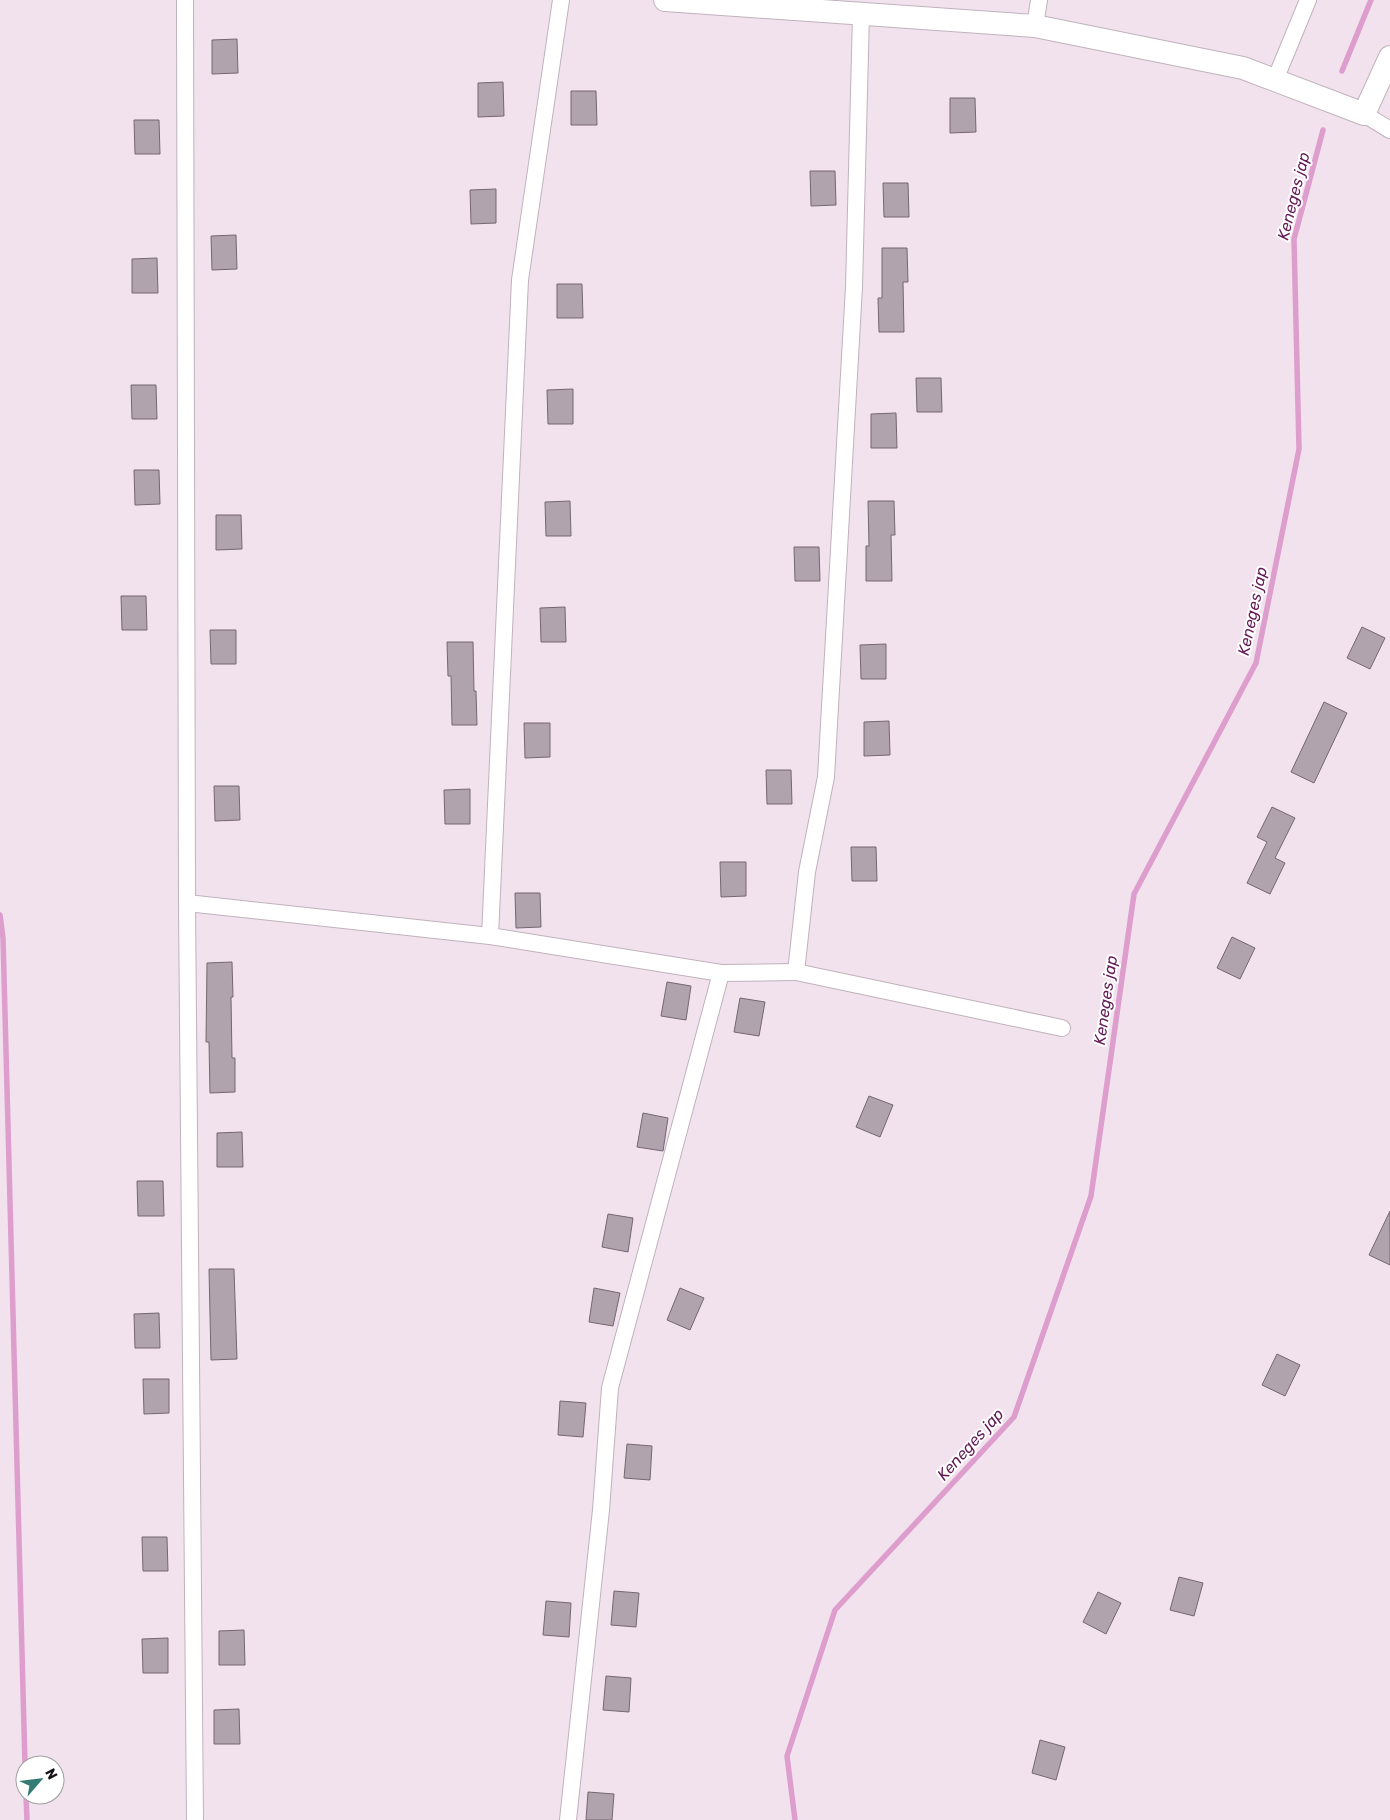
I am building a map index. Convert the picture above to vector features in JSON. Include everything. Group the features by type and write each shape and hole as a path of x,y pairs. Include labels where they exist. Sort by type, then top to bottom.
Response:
{"street":[{"path":"185,0 187,903 196,1820"},
{"path":"490,936 520,280 561,0"},
{"path":"665,0 1035,26 1243,68 1364,114 1390,130"},
{"path":"1035,26 1039,0"},
{"path":"1276,80 1308,0"},
{"path":"796,972 807,872 826,777 854,287 861,14"},
{"path":"1364,114 1390,57"},
{"path":"187,903 490,936 721,973 796,972 1062,1028"},
{"path":"568,1820 601,1510 610,1388 721,973"}],"building":[{"path":"237,39 238,73 212,74 212,40"},
{"path":"503,82 504,116 478,117 478,83"},
{"path":"571,91 596,91 597,125 571,125"},
{"path":"950,98 975,98 976,132 950,133"},
{"path":"134,120 159,120 160,154 135,154"},
{"path":"810,171 835,171 836,205 811,206"},
{"path":"883,183 908,183 909,217 884,217"},
{"path":"496,189 496,223 471,224 470,190"},
{"path":"236,235 237,269 212,270 211,236"},
{"path":"882,248 907,248 908,282 903,282 904,332 879,332 878,298 882,298"},
{"path":"157,258 158,293 132,293 132,259"},
{"path":"557,284 582,284 583,318 557,318"},
{"path":"916,378 941,378 942,412 917,412"},
{"path":"131,385 156,385 157,419 132,419"},
{"path":"573,389 573,424 548,424 547,390"},
{"path":"896,413 897,448 871,448 871,414"},
{"path":"134,470 159,470 160,504 135,505"},
{"path":"570,501 571,536 546,536 545,502"},
{"path":"868,501 894,501 895,535 891,535 892,581 866,581 866,546 869,546"},
{"path":"216,515 241,515 242,549 216,550"},
{"path":"794,547 819,547 820,581 795,581"},
{"path":"121,596 146,596 147,630 122,630"},
{"path":"565,607 566,642 541,642 540,608"},
{"path":"1362,627 1385,638 1370,669 1347,658"},
{"path":"210,630 236,630 236,664 211,664"},
{"path":"447,642 473,642 477,725 452,725 451,676 448,676"},
{"path":"886,644 886,679 861,679 860,645"},
{"path":"1324,702 1347,713 1314,783 1291,772"},
{"path":"889,721 890,755 864,756 864,722"},
{"path":"524,723 550,723 550,757 525,758"},
{"path":"766,770 791,770 792,804 767,804"},
{"path":"214,786 239,786 240,820 215,821"},
{"path":"470,789 470,824 445,824 444,790"},
{"path":"1272,807 1295,818 1275,858 1285,863 1270,894 1247,883 1267,842 1257,837"},
{"path":"851,847 876,847 877,881 852,881"},
{"path":"720,862 746,862 746,896 721,897"},
{"path":"515,893 540,893 541,927 516,928"},
{"path":"1232,937 1255,948 1240,979 1217,968"},
{"path":"232,962 232,1058 235,1058 235,1092 210,1093 209,1042 206,1042 207,963"},
{"path":"667,982 691,986 686,1020 661,1016"},
{"path":"740,998 765,1002 759,1036 734,1032"},
{"path":"869,1096 893,1105 880,1137 856,1127"},
{"path":"643,1113 668,1118 663,1151 637,1147"},
{"path":"242,1132 243,1167 217,1167 217,1133"},
{"path":"137,1181 163,1181 164,1216 138,1216"},
{"path":"1390,1211 1390,1265 1369,1255"},
{"path":"608,1214 633,1218 628,1252 602,1247"},
{"path":"209,1269 234,1269 237,1359 211,1360"},
{"path":"594,1288 620,1293 613,1326 589,1322"},
{"path":"680,1288 704,1298 690,1330 667,1320"},
{"path":"159,1313 160,1348 135,1348 134,1314"},
{"path":"1277,1354 1300,1365 1285,1396 1262,1385"},
{"path":"143,1379 169,1379 169,1413 144,1414"},
{"path":"560,1401 586,1403 583,1437 558,1435"},
{"path":"627,1444 652,1446 650,1480 624,1478"},
{"path":"142,1537 167,1537 168,1571 143,1571"},
{"path":"1179,1577 1203,1583 1194,1616 1170,1610"},
{"path":"614,1591 639,1593 636,1627 611,1625"},
{"path":"1098,1592 1121,1603 1106,1634 1083,1622"},
{"path":"546,1601 571,1603 569,1637 543,1635"},
{"path":"244,1630 245,1665 219,1665 219,1631"},
{"path":"168,1638 168,1673 143,1673 142,1639"},
{"path":"606,1676 631,1678 629,1712 603,1710"},
{"path":"239,1709 240,1744 214,1744 214,1710"},
{"path":"1040,1740 1065,1747 1056,1780 1032,1773"},
{"path":"588,1792 614,1794 612,1820 586,1820"}],"waterway":[{"name":"Keneges jap","path":"1342,71 1371,0"},
{"name":"Keneges jap","path":"795,1820 787,1756 835,1610 1014,1417 1091,1196 1134,894 1256,663 1299,449 1294,239 1323,130"},
{"path":"0,915 3,938 25,1755"},
{"path":"26,1805 27,1820"}]}
